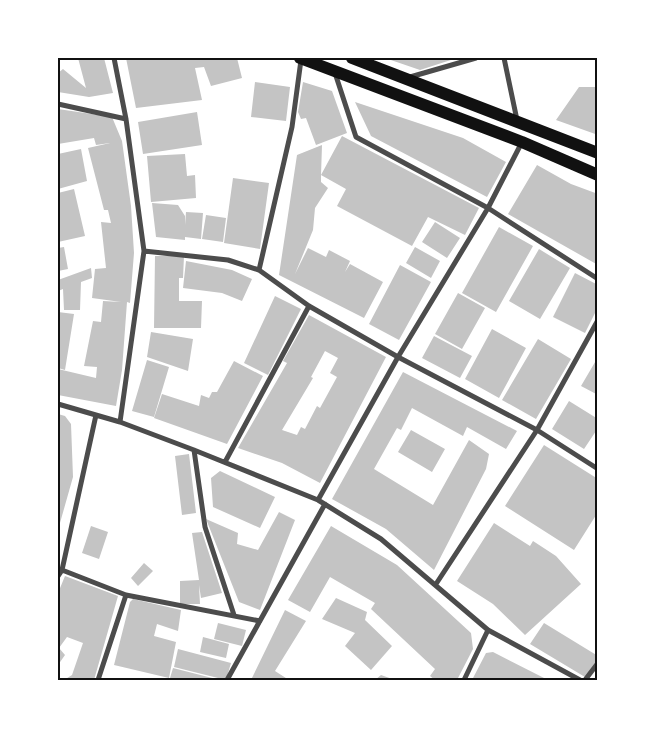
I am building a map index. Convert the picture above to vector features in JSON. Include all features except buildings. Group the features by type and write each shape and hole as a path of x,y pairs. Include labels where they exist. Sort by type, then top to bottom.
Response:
{"main road":[{"path":"301,58 522,142 598,174"},
{"path":"352,58 598,153"}],"street":[{"path":"114,58 126,119 144,251 120,422"},
{"path":"259,270 292,127 301,58"},
{"path":"406,78 476,58"},
{"path":"504,58 517,121"},
{"path":"334,70 356,137 488,208 598,279"},
{"path":"58,104 126,119"},
{"path":"318,500 398,357 488,208 522,142"},
{"path":"144,251 228,260 259,270 309,306 398,357 537,430 598,469"},
{"path":"225,462 309,306"},
{"path":"436,584 537,430 598,320"},
{"path":"58,404 120,422 318,500 381,539 488,630 580,680"},
{"path":"58,576 62,570 96,415"},
{"path":"194,450 205,527 234,615"},
{"path":"227,680 325,504"},
{"path":"62,570 126,595 260,621"},
{"path":"98,680 126,595"},
{"path":"464,680 488,630"},
{"path":"585,680 598,663"}]}
